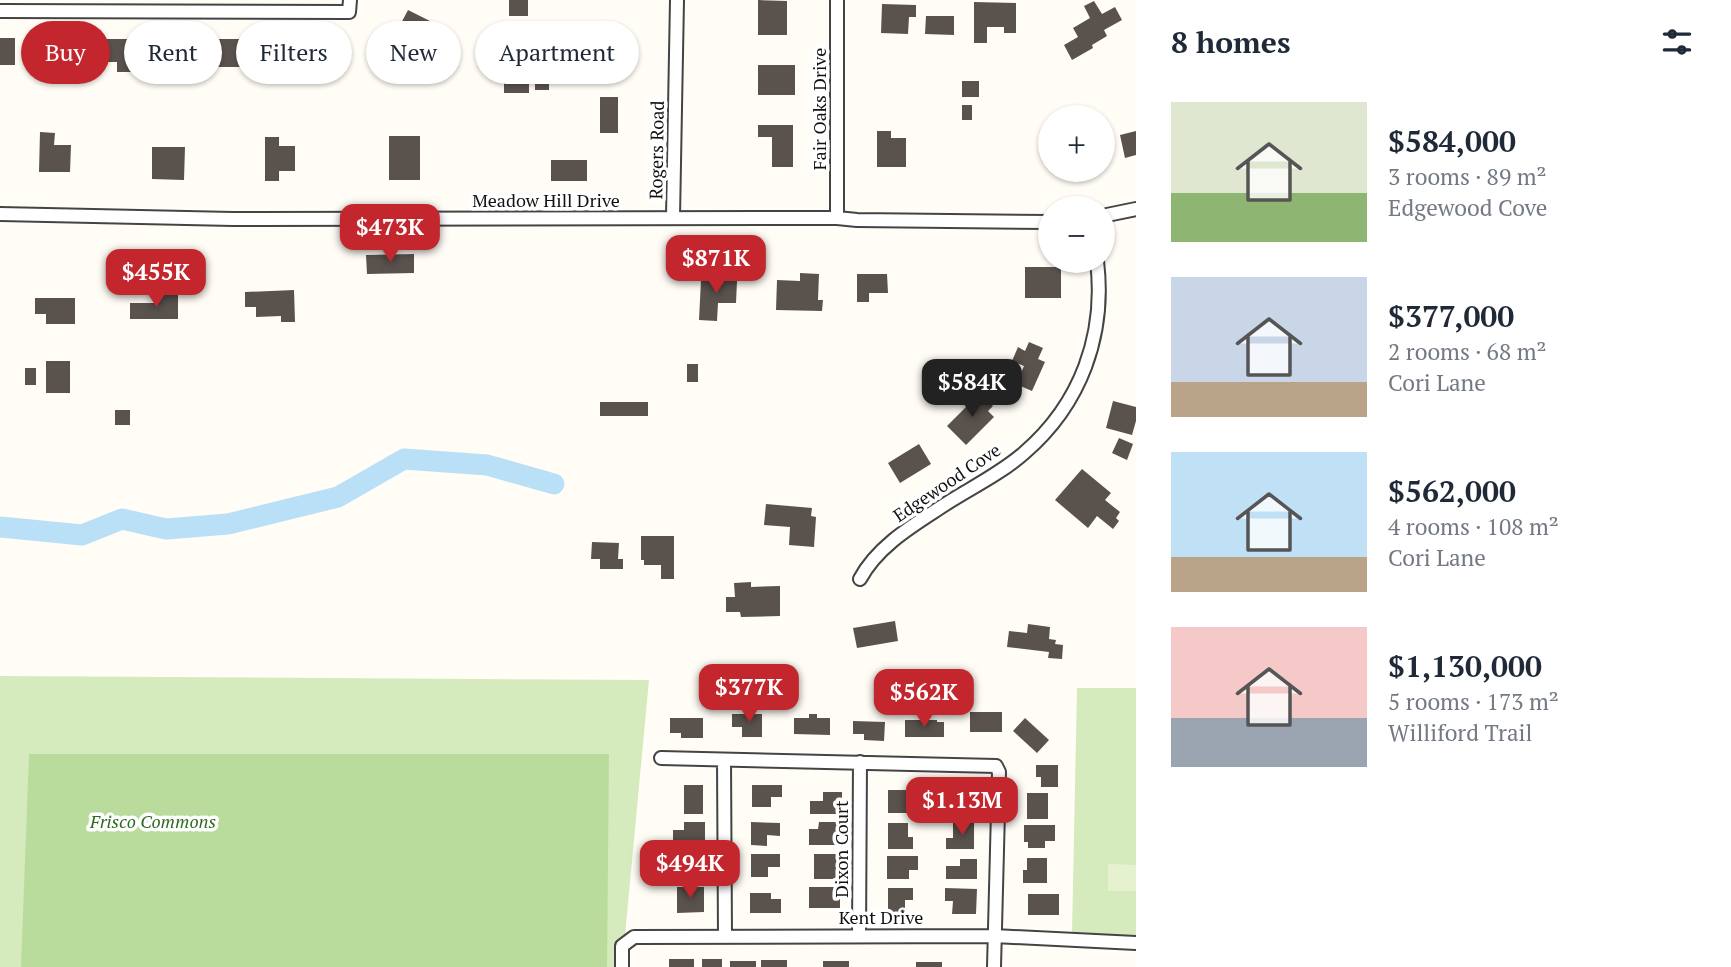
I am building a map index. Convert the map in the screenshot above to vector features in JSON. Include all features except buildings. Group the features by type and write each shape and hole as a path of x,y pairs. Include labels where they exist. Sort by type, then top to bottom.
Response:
{"street":[{"name":"Rogers Road","path":"673,217 677,0"},
{"name":"Fair Oaks Drive","path":"837,0 837,218"},
{"path":"0,10 350,6"},
{"path":"1115,213 1136,209"},
{"name":"Meadow Hill Drive","path":"0,214 107,214 138,218 233,219 673,217 1038,222"},
{"name":"Edgewood Cove","path":"860,579 867,565 909,527 1022,455 1060,414 1083,374 1093,346 1098,299 1097,273"},
{"path":"661,758 996,766 999,772 994,967"},
{"path":"724,760 725,936"},
{"name":"Dixon Court","path":"859,936 860,762"},
{"name":"Kent Drive","path":"622,967 622,946 634,937 994,936 1136,943"}],"green space":[{"name":"Frisco Commons","path":"0,676 649,680 622,967 0,967"},
{"path":"1077,688 1136,688 1136,936 1072,934"},
{"name":"Frisco Commons","path":"29,754 609,754 607,967 21,967"},
{"path":"1108,864 1136,865 1136,891 1108,891"}],"waterway":[{"path":"0,527 82,535 122,519 166,529 228,524 338,497 404,459 487,465 554,484"}]}
